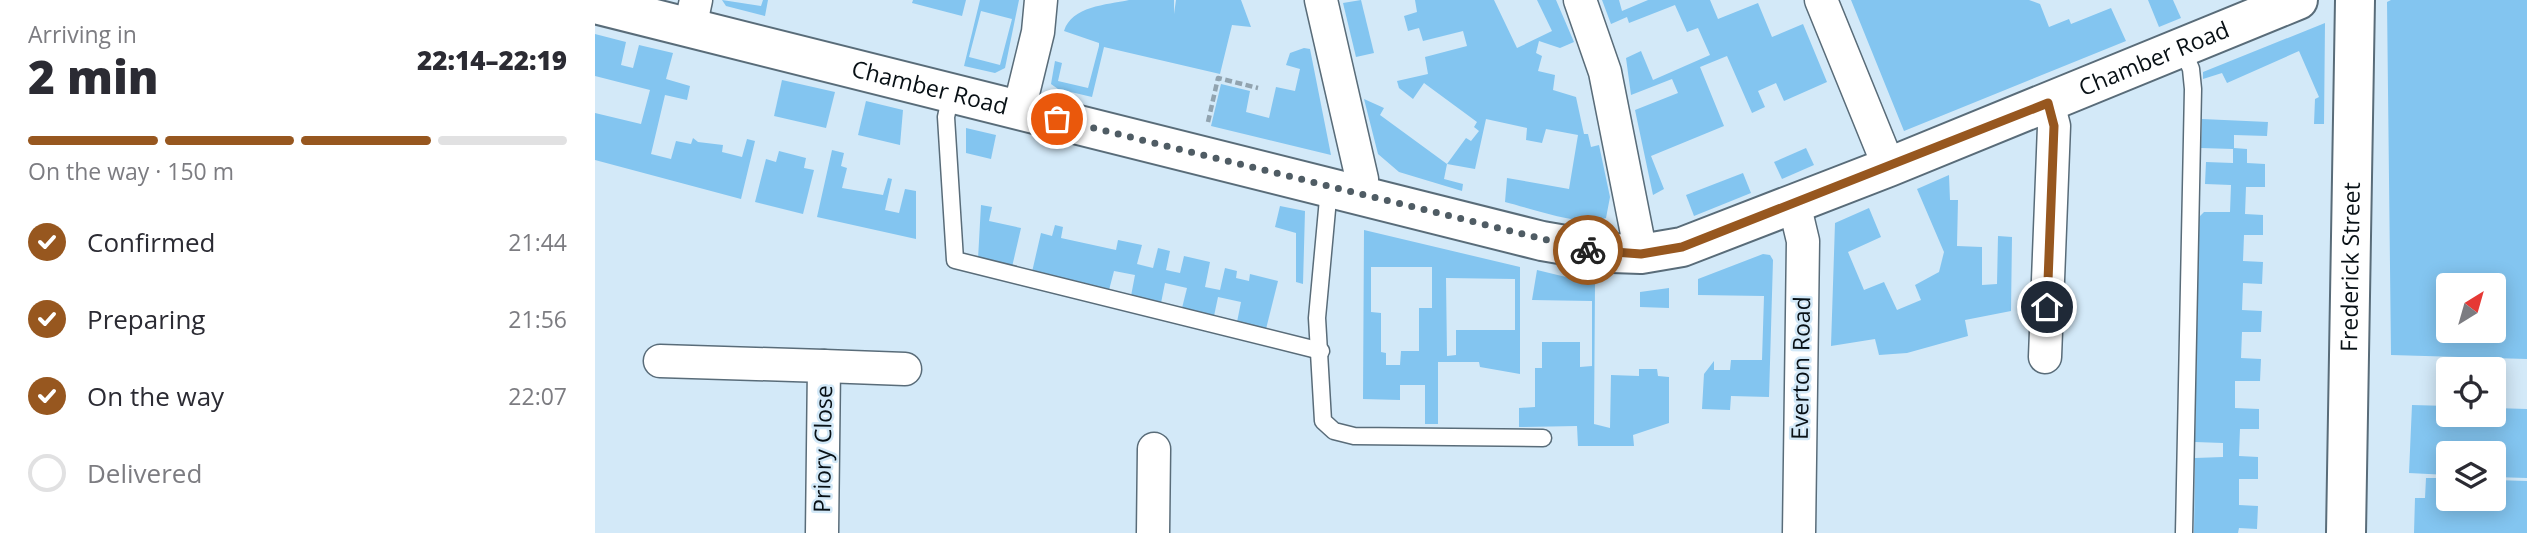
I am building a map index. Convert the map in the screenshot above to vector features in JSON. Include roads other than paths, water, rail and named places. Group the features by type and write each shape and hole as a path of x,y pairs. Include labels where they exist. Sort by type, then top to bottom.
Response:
{"street":[{"path":"1019,110 1038,32 1041,0"},
{"path":"1321,0 1362,179 1344,192"},
{"path":"1580,0 1605,72 1641,254"},
{"path":"1821,0 1889,167"},
{"name":"Chamber Road","path":"595,4 693,14 951,94 1542,241 1597,252 1641,254 1682,247 1889,167 2298,0"},
{"name":"Frederick Street","path":"2346,533 2355,0"},
{"path":"2045,357 2054,126 2048,103"},
{"name":"Everton Road","path":"1794,203 1803,241 1799,533"},
{"name":"Priory Close","path":"660,361 905,369"},
{"name":"Priory Close","path":"822,533 824,366"},
{"path":"1153,533 1154,449"}],"lane":[{"path":"2182,48 2191,69 2193,89 2184,533"},
{"path":"951,94 946,117 955,260 1321,351"},
{"path":"1344,192 1317,318 1323,421 1333,431 1354,436 1543,438"}]}
